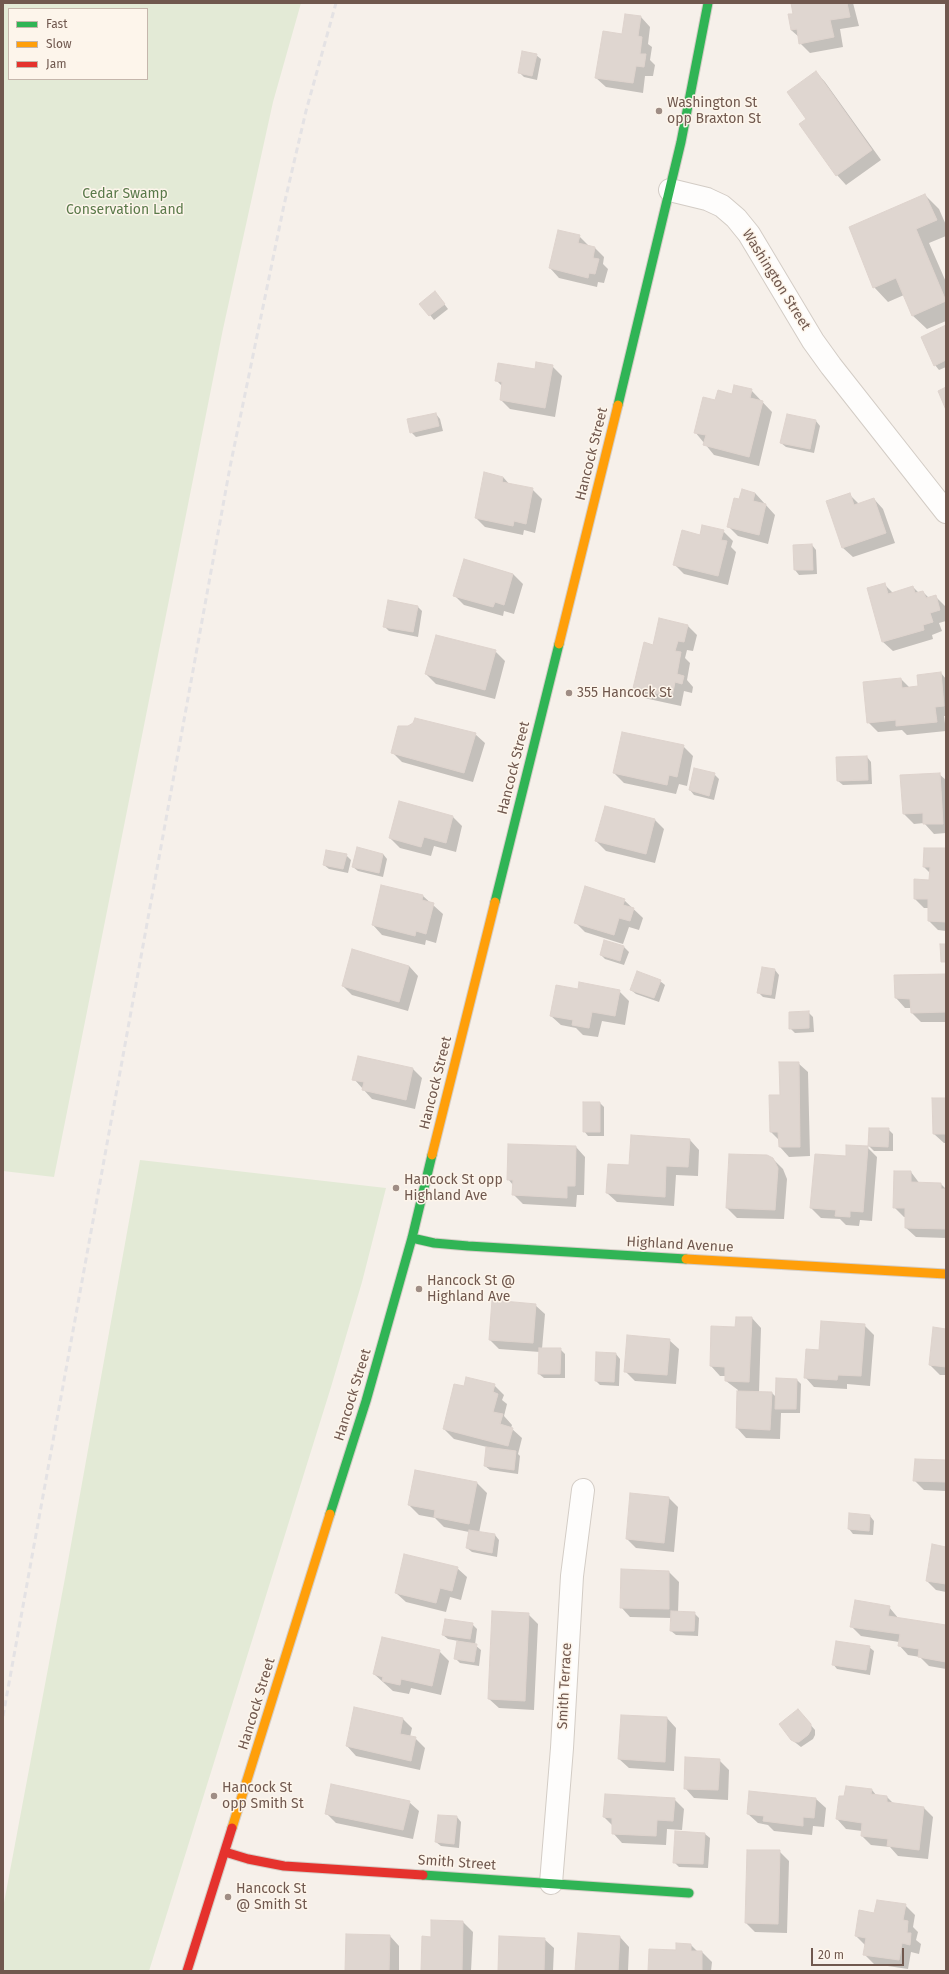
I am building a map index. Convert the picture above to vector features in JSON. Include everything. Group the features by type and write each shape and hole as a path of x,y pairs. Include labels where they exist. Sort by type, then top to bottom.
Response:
{"main road":[{"path":"670,190 708,3"},
{"name":"Hancock Street","path":"187,1971 366,1401 412,1238 615,420 670,190"},
{"name":"Highland Avenue","path":"412,1238 434,1243 468,1246 946,1274"},
{"name":"Smith Street","path":"225,1852 248,1859 284,1866 689,1893"}],"street":[{"name":"Washington Street","path":"670,190 707,199 722,206 736,218 749,234 814,341 831,366 945,509"},
{"name":"Smith Terrace","path":"551,1883 562,1748 572,1576 583,1490"}],"green space":[{"name":"Cedar Swamp Conservation Land","path":"3,3 301,3 273,102 223,329 54,1177 3,1171"},
{"path":"140,1160 386,1188 362,1282 331,1387 149,1971 3,1971 3,1908 65,1578"}],"building":[{"path":"791,3 847,3 850,17 830,20 834,37 799,44 797,29 791,30 788,14 793,14"},
{"path":"625,14 641,16 638,36 642,37 640,54 646,54 644,67 636,66 633,83 595,78 603,31 622,34"},
{"path":"522,51 537,54 532,76 518,73"},
{"path":"816,71 872,150 836,176 799,124 806,119 787,92"},
{"path":"925,194 937,220 916,229 946,301 912,316 896,278 873,288 849,227"},
{"path":"558,230 580,235 578,243 595,247 593,258 599,259 595,274 589,273 588,278 549,268"},
{"path":"435,291 445,304 429,316 419,304"},
{"path":"946,325 946,360 934,366 921,337"},
{"path":"536,362 553,365 545,408 500,400 502,382 495,381 498,363 535,369"},
{"path":"734,385 752,389 750,398 763,401 749,457 703,445 706,435 694,433 703,397 715,400 718,390 732,394"},
{"path":"946,387 946,410 938,391"},
{"path":"436,413 439,426 410,433 407,419"},
{"path":"787,414 816,420 810,449 780,443"},
{"path":"484,472 503,477 502,482 533,488 526,524 514,521 513,526 475,518"},
{"path":"742,489 755,493 753,501 766,504 759,535 727,527 734,498 739,499"},
{"path":"850,493 854,505 874,498 886,533 842,548 826,501"},
{"path":"702,525 724,530 721,540 727,541 718,576 673,565 682,530 700,535"},
{"path":"812,544 813,570 794,570 793,545"},
{"path":"464,559 513,574 504,605 495,602 493,607 453,596"},
{"path":"885,583 888,594 913,586 915,593 923,591 926,598 936,595 940,610 930,613 933,622 923,625 924,630 882,642 867,588"},
{"path":"388,600 418,606 413,632 383,627"},
{"path":"659,618 688,625 684,642 678,641 675,651 681,652 677,674 684,676 682,684 675,682 672,697 633,688 644,642 653,645"},
{"path":"436,635 496,650 485,690 425,674"},
{"path":"941,672 944,706 935,707 937,722 896,726 896,720 867,723 863,682 901,678 902,688 918,686 917,675"},
{"path":"415,718 476,733 464,773 391,753 398,726 408,726 413,723"},
{"path":"622,732 684,745 677,777 669,775 667,785 613,773"},
{"path":"867,756 868,780 837,781 836,757"},
{"path":"694,768 715,773 709,796 689,790"},
{"path":"940,773 943,824 923,824 923,813 903,814 900,775"},
{"path":"399,801 453,816 446,843 424,837 421,847 389,838"},
{"path":"605,806 655,819 646,854 595,841"},
{"path":"357,847 383,854 379,873 352,867"},
{"path":"924,848 946,848 946,922 928,921 928,899 914,899 914,879 929,880 930,867 923,867"},
{"path":"326,850 347,854 343,869 323,865"},
{"path":"381,885 423,895 422,900 434,903 426,934 416,931 415,936 372,925"},
{"path":"585,886 625,899 623,905 634,908 630,921 619,918 614,935 574,923"},
{"path":"604,940 624,946 620,961 600,955"},
{"path":"940,944 946,944 946,962 941,962"},
{"path":"352,949 409,966 399,1002 342,986"},
{"path":"762,967 775,969 771,995 757,993"},
{"path":"637,971 661,980 654,998 630,990"},
{"path":"946,974 946,1012 911,1013 910,999 895,998 894,975"},
{"path":"579,982 620,990 615,1016 592,1012 589,1028 572,1025 573,1020 550,1016 556,985 578,989"},
{"path":"809,1011 809,1028 789,1029 789,1012"},
{"path":"358,1056 413,1068 406,1100 362,1090 364,1082 352,1080"},
{"path":"779,1062 799,1062 800,1147 779,1147 778,1132 770,1132 769,1095 780,1095"},
{"path":"932,1098 946,1098 946,1134 933,1134"},
{"path":"583,1102 600,1102 600,1132 583,1132"},
{"path":"869,1128 889,1128 888,1147 868,1146"},
{"path":"631,1135 690,1139 688,1167 666,1166 665,1197 606,1193 608,1164 629,1165"},
{"path":"508,1144 576,1146 575,1186 567,1186 567,1198 512,1195 513,1180 507,1180"},
{"path":"846,1145 868,1146 863,1212 850,1211 850,1217 835,1216 836,1210 810,1208 815,1154 846,1156"},
{"path":"729,1154 767,1155 773,1158 778,1168 775,1210 726,1208"},
{"path":"894,1171 911,1171 911,1182 941,1183 941,1189 946,1189 946,1229 905,1228 905,1208 893,1208"},
{"path":"492,1300 536,1304 533,1343 489,1340"},
{"path":"736,1317 752,1317 749,1382 725,1381 725,1367 710,1366 711,1326 735,1327"},
{"path":"821,1321 865,1324 861,1376 838,1375 837,1380 804,1378 806,1349 819,1350"},
{"path":"933,1327 946,1329 946,1367 929,1365"},
{"path":"627,1335 670,1339 667,1375 624,1372"},
{"path":"539,1348 561,1348 560,1374 538,1374"},
{"path":"596,1352 616,1353 614,1382 595,1381"},
{"path":"466,1377 495,1384 493,1392 498,1394 493,1412 503,1414 500,1424 513,1428 508,1446 443,1429 454,1384 464,1386"},
{"path":"776,1378 797,1379 796,1409 775,1409"},
{"path":"737,1391 772,1392 770,1430 736,1428"},
{"path":"486,1447 516,1451 514,1470 484,1466"},
{"path":"915,1459 946,1460 946,1482 913,1481"},
{"path":"415,1470 477,1482 469,1524 434,1517 435,1510 408,1505"},
{"path":"630,1493 669,1497 664,1543 626,1539"},
{"path":"849,1513 870,1515 869,1531 848,1529"},
{"path":"469,1530 495,1534 492,1553 466,1548"},
{"path":"932,1544 946,1547 946,1584 926,1581"},
{"path":"404,1554 458,1567 452,1591 440,1588 436,1603 395,1593"},
{"path":"621,1569 669,1571 669,1609 620,1608"},
{"path":"855,1600 890,1606 888,1616 946,1625 946,1662 918,1657 919,1649 898,1646 900,1634 850,1627"},
{"path":"492,1611 529,1613 525,1701 488,1699"},
{"path":"671,1611 695,1612 694,1631 670,1631"},
{"path":"445,1619 473,1623 470,1639 442,1635"},
{"path":"382,1637 440,1650 432,1686 401,1679 400,1685 382,1681 383,1677 373,1674"},
{"path":"457,1641 477,1644 474,1662 454,1659"},
{"path":"836,1641 870,1646 866,1670 832,1665"},
{"path":"354,1707 403,1718 400,1734 416,1737 411,1761 346,1746"},
{"path":"798,1709 811,1724 811,1730 808,1735 799,1742 795,1742 791,1740 779,1724"},
{"path":"621,1715 667,1717 665,1762 618,1759"},
{"path":"685,1757 720,1759 718,1790 684,1789"},
{"path":"331,1784 410,1801 403,1830 325,1814"},
{"path":"846,1786 872,1789 871,1794 887,1796 887,1802 924,1807 919,1850 887,1846 888,1839 861,1836 862,1823 836,1819 839,1796 844,1796"},
{"path":"749,1791 816,1798 814,1818 803,1817 803,1826 763,1821 764,1816 747,1814"},
{"path":"605,1794 675,1798 673,1821 657,1820 656,1836 612,1834 612,1818 603,1817"},
{"path":"438,1815 457,1816 454,1844 435,1842"},
{"path":"675,1831 705,1833 703,1864 673,1863"},
{"path":"747,1850 780,1850 778,1924 745,1923"},
{"path":"877,1900 906,1904 903,1920 908,1921 907,1933 911,1933 910,1945 902,1943 899,1960 863,1955 866,1938 855,1936 859,1910 874,1913"},
{"path":"431,1920 463,1921 462,1971 421,1971 422,1936 431,1937"},
{"path":"578,1933 620,1936 618,1971 575,1971"},
{"path":"346,1934 390,1935 389,1971 345,1971"},
{"path":"499,1936 545,1938 544,1971 498,1971"},
{"path":"676,1943 691,1944 691,1951 702,1951 702,1971 648,1971 649,1949 676,1950"}],"railway":[{"path":"3,1716 230,467 284,205 306,111 336,3"}],"traffic: fast":[{"path":"618,405 681,142 708,3"},
{"path":"495,902 559,644"},
{"path":"330,1514 366,1401 412,1238 432,1155"},
{"path":"412,1238 434,1243 468,1246 686,1259"},
{"path":"423,1875 689,1893"}],"traffic: slow":[{"path":"559,644 618,405"},
{"path":"432,1155 495,902"},
{"path":"686,1259 946,1274"},
{"path":"232,1828 330,1514"}],"traffic: jam":[{"path":"187,1971 232,1828"},
{"path":"225,1852 248,1859 284,1866 423,1875"}],"place":[{"name":"Washington St opp Braxton St","path":"659,111"},
{"name":"355 Hancock St","path":"569,693"},
{"name":"Hancock St opp Highland Ave","path":"396,1188"},
{"name":"Hancock St @ Highland Ave","path":"419,1289"},
{"name":"Hancock St opp Smith St","path":"214,1796"},
{"name":"Hancock St @ Smith St","path":"228,1897"}]}
